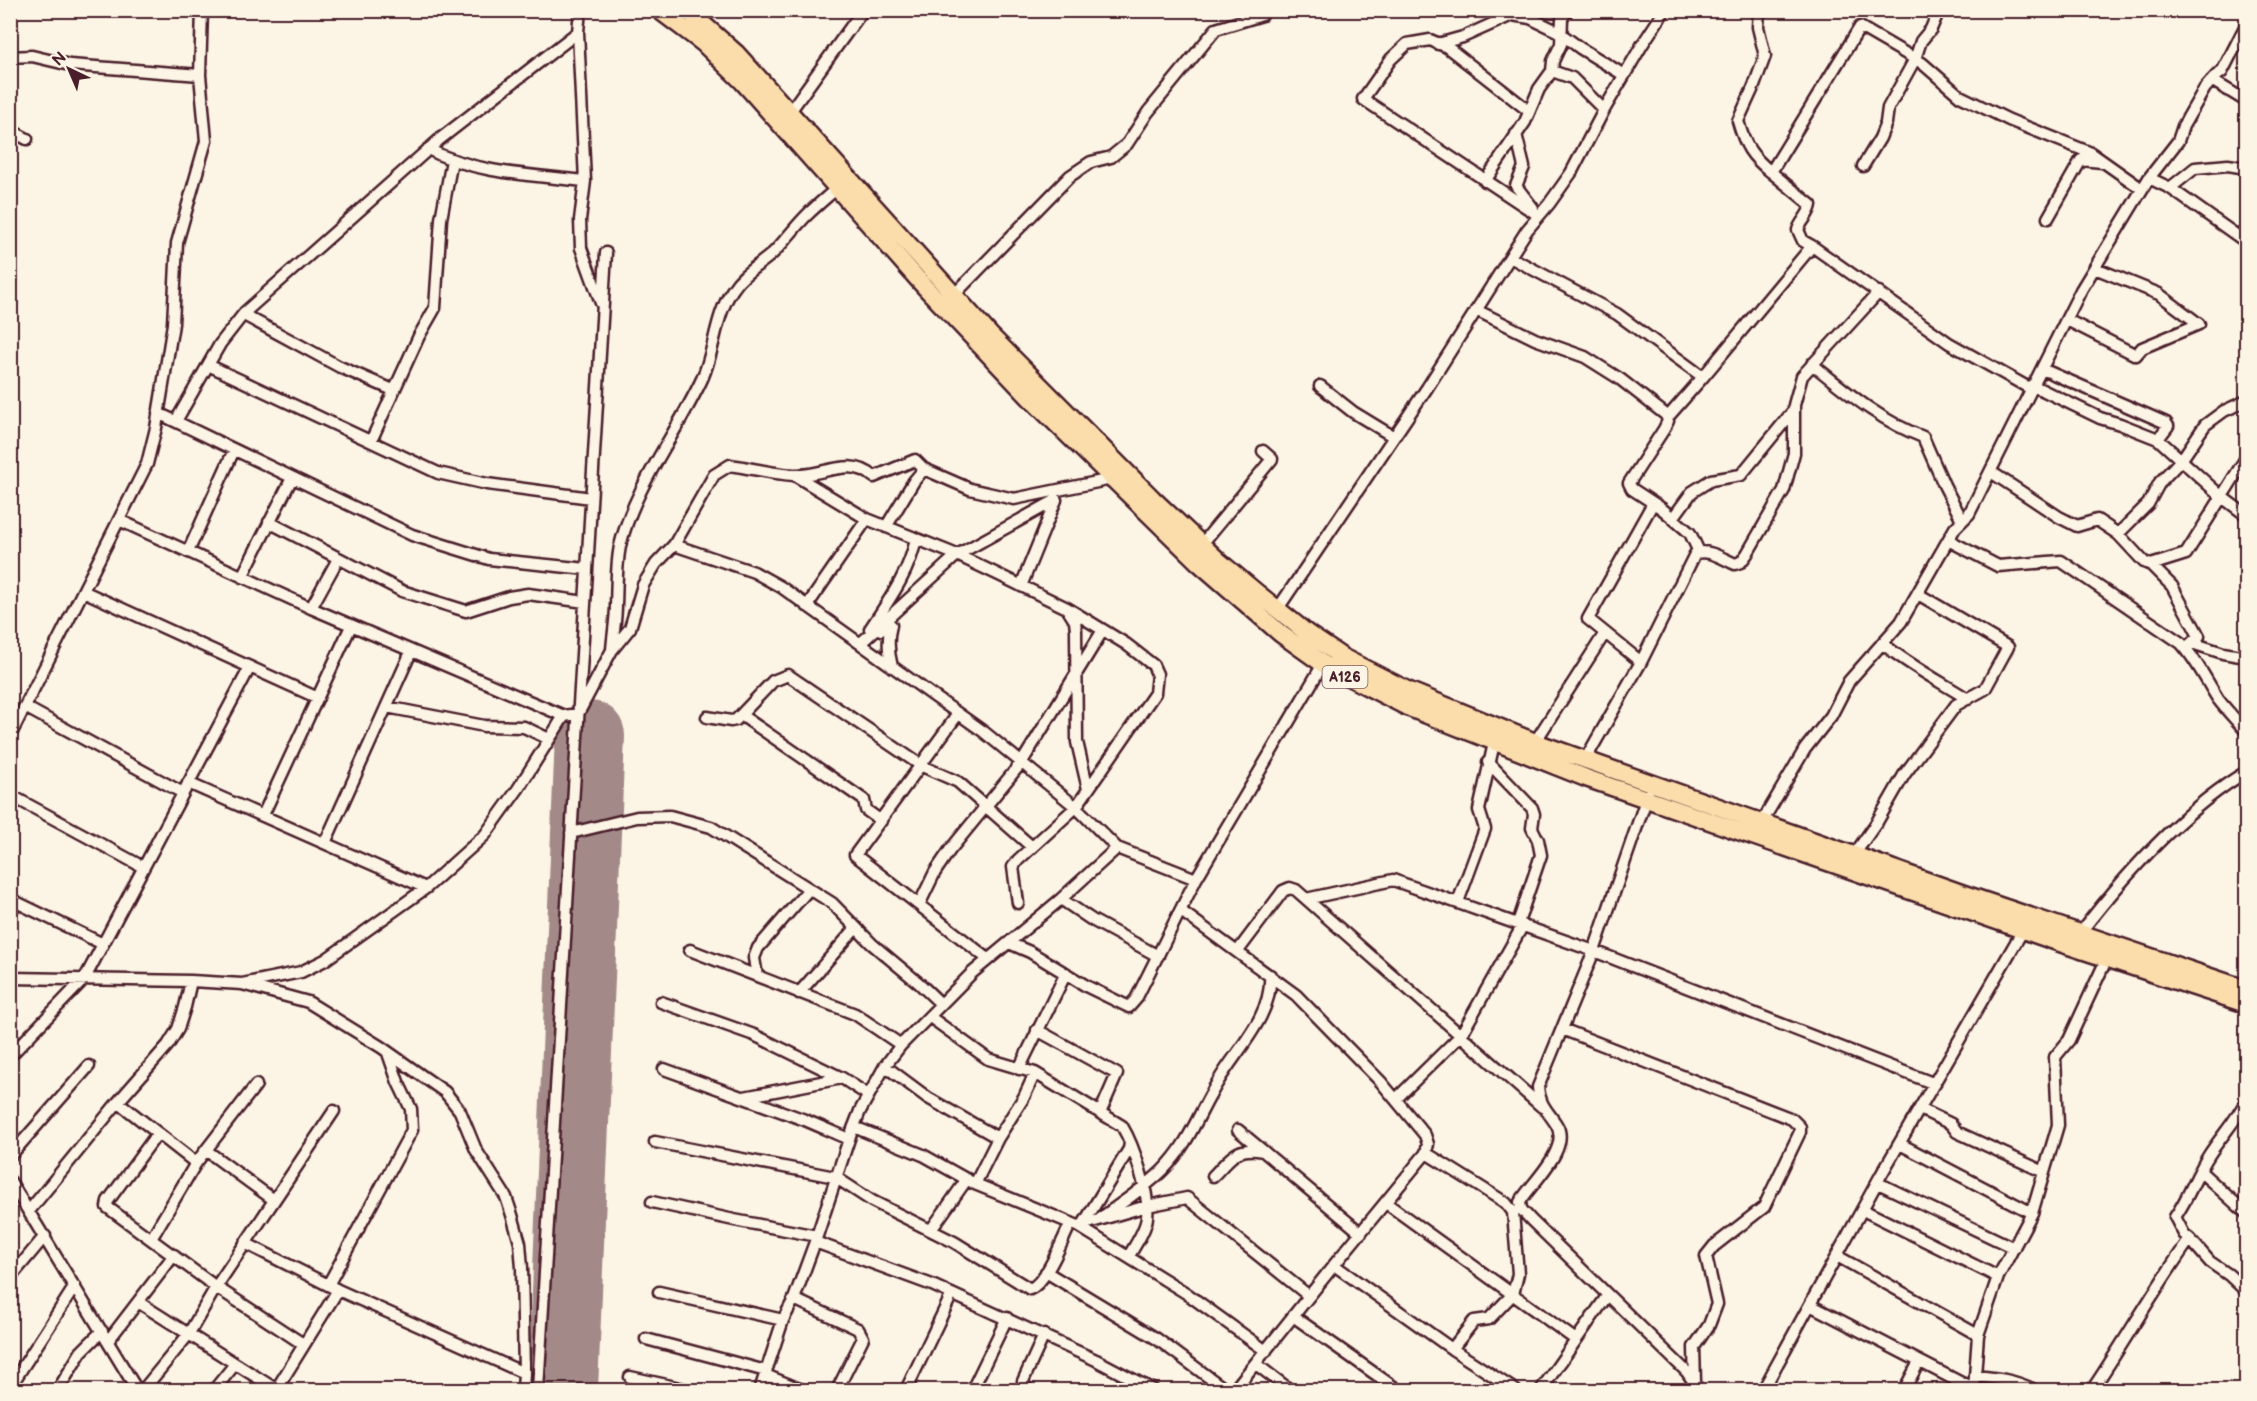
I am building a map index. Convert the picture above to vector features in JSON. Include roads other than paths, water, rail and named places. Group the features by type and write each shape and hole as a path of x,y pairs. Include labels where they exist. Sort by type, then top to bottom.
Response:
{"highway":[{"name":"A126","path":"659,10 685,28 785,118 1031,378 1201,545 1277,610 1324,646 1384,680 1535,742 1586,760 1649,791 2023,930 2247,1004"},
{"name":"A126","path":"687,10 737,54 837,188 990,358 1172,538 1245,604 1281,634 1323,664 1382,696 1494,743 1649,791 1762,822 2247,989"}],"street":[{"path":"10,736 147,464 158,413 172,324 177,243 206,141 200,75 202,10"},
{"path":"580,10 578,32 585,181 580,220 581,248 603,307"},
{"path":"785,118 863,10"},
{"path":"953,296 1070,176 1091,162 1111,158 1127,144 1148,112 1216,29 1262,15 1268,10"},
{"path":"1485,181 1516,134 1539,89 1552,71 1553,61 1561,44 1562,18 1568,10"},
{"path":"1277,610 1394,437 1510,257 1571,173 1624,75 1665,10"},
{"path":"1759,10 1758,27 1765,56 1738,121 1744,142 1756,160 1810,205 1810,211 1798,230 1803,241 1949,343 2032,387 2100,418 2158,439 2222,497 2247,515"},
{"path":"1863,166 1880,138 1886,123 1888,108 1939,10"},
{"path":"1438,44 1463,37 1512,15 1530,18 1561,34 1624,75"},
{"path":"1762,822 1805,749 1831,716 1849,681 1901,622 1955,528 1969,514 2095,267 2149,178 2178,141 2183,126 2205,88 2222,72 2247,25"},
{"path":"1771,172 1860,27 1922,63 1960,96 2010,120 2091,153 2142,189"},
{"path":"176,421 219,344 244,315 428,149 578,32"},
{"path":"1529,111 1447,47 1430,40 1407,44 1391,59 1363,99 1538,216"},
{"path":"10,57 32,56 70,64 200,75"},
{"path":"1552,71 1572,78 1604,110"},
{"path":"2213,81 2247,101"},
{"path":"10,130 27,139"},
{"path":"1516,134 1524,167 1516,186 1538,216"},
{"path":"428,149 452,160 497,170 585,181"},
{"path":"371,441 393,390 435,308 441,219 452,160"},
{"path":"2048,218 2081,160 2105,162"},
{"path":"2170,188 2195,168 2228,165 2247,168"},
{"path":"2149,178 2170,188 2247,242"},
{"path":"612,650 616,572 629,519 655,462 701,381 707,367 716,328 731,291 738,281 773,252 806,216 837,188"},
{"path":"1700,552 1690,533 1632,489 1629,483 1664,429 1667,418 1812,246"},
{"path":"538,1390 606,253"},
{"path":"1510,257 1617,314 1703,377"},
{"path":"2067,320 2136,355 2142,348 2199,324 2158,294 2095,267"},
{"path":"1586,760 1641,662 1695,554 1707,552 1735,564 1747,554 1785,489 1794,453 1794,410 1797,389 1802,376 1879,292"},
{"path":"1476,310 1536,339 1585,357 1641,394 1667,418"},
{"path":"244,315 340,368 393,390"},
{"path":"1812,364 1864,406 1900,429 1923,437 1962,520"},
{"path":"208,365 438,472 487,484 591,498"},
{"path":"2042,369 2166,423 2168,426 2158,439"},
{"path":"1320,386 1353,412 1394,437"},
{"path":"2118,534 2148,504 2160,482 2182,459 2205,424 2223,411 2247,401"},
{"path":"1673,518 1692,492 1711,480 1741,475 1794,410"},
{"path":"158,413 412,535 489,559 587,569"},
{"path":"188,552 234,450"},
{"path":"1201,545 1272,459 1263,451"},
{"path":"2151,565 2186,554 2247,458"},
{"path":"578,714 612,650 630,628 643,585 656,564 674,544 714,475 730,465 796,476 847,466 861,468 874,477 915,460 924,469 970,489 1014,499 1058,495 1112,478"},
{"path":"886,526 924,469"},
{"path":"1991,471 2059,517 2077,526 2097,520 2118,534 2144,562 2151,565 2172,586 2199,636 2189,645"},
{"path":"796,476 867,519 957,555 1067,608 1126,644 1153,665 1157,674 1155,693 1076,807 1013,867 1018,903"},
{"path":"242,577 292,478"},
{"path":"861,643 957,555 1058,495"},
{"path":"1021,586 1058,495"},
{"path":"1641,662 1588,619 1653,503"},
{"path":"807,606 867,519"},
{"path":"119,520 411,652 564,716 578,714"},
{"path":"270,522 402,591 465,611 508,597 528,594 585,602"},
{"path":"861,643 904,575 912,558 916,539"},
{"path":"1948,540 1998,566 2061,561 2189,645 2247,657"},
{"path":"674,544 754,572 781,587 1022,762 1076,807 1117,848 1196,879"},
{"path":"311,608 338,559"},
{"path":"83,591 318,698"},
{"path":"1854,855 1905,775 1956,705 1985,690 2008,646 1918,594"},
{"path":"1067,608 1075,621 1077,742 1088,789"},
{"path":"861,643 891,625 888,645 892,667"},
{"path":"263,816 351,626"},
{"path":"919,905 935,872 950,849 1022,762 1104,630"},
{"path":"1535,742 1605,633"},
{"path":"1882,643 1896,655 1906,659 1916,668 1968,699"},
{"path":"2189,645 2226,708 2247,731"},
{"path":"325,843 411,652"},
{"path":"1009,943 1030,952 1088,987 1129,1007 1136,999 1196,879 1323,664"},
{"path":"10,1056 85,978 250,667"},
{"path":"707,717 736,720 773,681 788,675 922,766 958,782 1032,847"},
{"path":"26,707 186,788 263,816 426,888"},
{"path":"387,707 484,726 524,727 549,739"},
{"path":"958,714 855,855 988,959"},
{"path":"741,715 864,800 866,810 880,821"},
{"path":"242,984 302,972 325,960 426,888 485,835 518,789 564,716"},
{"path":"1458,902 1485,829 1479,810 1494,743"},
{"path":"1396,1100 1461,1035 1520,924 1541,855 1538,840 1532,828 1534,814 1532,808 1488,762"},
{"path":"2080,933 2108,897 2181,820 2226,784 2247,772"},
{"path":"1543,1108 1539,1099 1538,1087 1594,951 1649,791"},
{"path":"10,795 144,867"},
{"path":"571,832 637,817 670,816 711,827 831,903 872,944 940,1003"},
{"path":"760,1390 783,1320 794,1299 816,1239 849,1139 868,1095 885,1066 940,1003 1117,848"},
{"path":"1306,899 1393,880 1594,951 1935,1084"},
{"path":"1238,951 1283,891 1290,888 1296,890 1543,1108 1558,1126 1561,1137 1556,1154 1520,1202 1521,1209 1607,1296 1687,1372 1695,1387"},
{"path":"758,976 754,958 758,948 809,889"},
{"path":"10,899 103,944"},
{"path":"1061,899 1092,920 1158,956"},
{"path":"1181,911 1296,995 1381,1082 1425,1135 1428,1144 1426,1153 1234,1390"},
{"path":"799,993 856,928"},
{"path":"1763,1390 2023,930"},
{"path":"690,950 855,1014 901,1045"},
{"path":"1810,1305 1974,1390 1978,1335 1998,1277 2032,1213 2058,1125 2055,1057 2069,1040 2107,958"},
{"path":"1019,1069 1066,973"},
{"path":"1101,1218 1162,1172 1183,1148 1219,1080 1243,1047 1258,1021 1271,990 1270,975"},
{"path":"10,978 85,978 242,984 308,1002 444,1092 460,1111 476,1150 506,1197 520,1243 523,1390"},
{"path":"29,1211 118,1102 168,1046 178,1029 191,981"},
{"path":"661,1002 754,1035 842,1078 868,1095"},
{"path":"930,1017 988,1059 1035,1073 1122,1126 1144,1186 1148,1219 1129,1256"},
{"path":"1562,1029 1792,1119 1800,1127 1800,1132 1764,1207 1714,1246 1706,1256 1717,1304 1694,1347 1695,1387"},
{"path":"1037,1030 1117,1074 1100,1113"},
{"path":"138,1302 277,1390 333,1288 412,1130 411,1109 388,1053"},
{"path":"10,1156 89,1066"},
{"path":"885,1066 928,1098 998,1137"},
{"path":"664,1068 849,1139"},
{"path":"931,1230 971,1181 1020,1104 1035,1073"},
{"path":"744,1097 842,1078"},
{"path":"151,1239 196,1163 256,1085"},
{"path":"2247,1101 2209,1155 2185,1203 2175,1217 2184,1234 2210,1262 2247,1291"},
{"path":"118,1102 196,1163"},
{"path":"1920,1109 1951,1124 1957,1132 2044,1172"},
{"path":"10,1181 137,1389 188,1335 216,1287 334,1111"},
{"path":"854,1127 923,1155 971,1181 1077,1224 1186,1293 1266,1351"},
{"path":"1238,1130 1361,1233"},
{"path":"157,1134 108,1202 107,1207 216,1287 303,1344"},
{"path":"655,1142 835,1177 872,1202 954,1242 1030,1289 1039,1283 1130,1149 1130,1143"},
{"path":"1900,1144 2032,1213"},
{"path":"1213,1176 1238,1151 1253,1149 1263,1151"},
{"path":"207,1151 274,1200"},
{"path":"1426,1153 1506,1203 1513,1212 1518,1274 1513,1294 1489,1320 1474,1321 1452,1349"},
{"path":"2200,1172 2247,1213"},
{"path":"1878,1183 2014,1248"},
{"path":"10,1204 19,1194"},
{"path":"1077,1224 1180,1198 1193,1200 1309,1296"},
{"path":"652,1202 816,1239 1007,1318 1153,1390"},
{"path":"1386,1203 1576,1340"},
{"path":"1863,1210 1998,1277"},
{"path":"10,1278 45,1236"},
{"path":"2092,1390 2127,1338 2170,1266 2190,1239"},
{"path":"245,1243 333,1288 524,1373"},
{"path":"58,1390 81,1352 105,1336 138,1302 174,1255"},
{"path":"1837,1256 1978,1335"},
{"path":"1334,1265 1452,1349 1515,1390"},
{"path":"1046,1272 1157,1339 1226,1390"},
{"path":"10,1387 75,1286"},
{"path":"658,1292 783,1320"},
{"path":"906,1390 952,1294"},
{"path":"1540,1390 1607,1296"},
{"path":"794,1299 862,1333 863,1338 837,1390"},
{"path":"1293,1316 1398,1390"},
{"path":"972,1390 1007,1318"},
{"path":"1027,1390 1023,1381 1044,1335"},
{"path":"646,1339 765,1373 802,1390"},
{"path":"1904,1390 1919,1362"},
{"path":"214,1390 235,1364"},
{"path":"1256,1364 1290,1390"},
{"path":"1975,1376 2021,1383 2034,1390"},
{"path":"630,1377 688,1390"}]}
